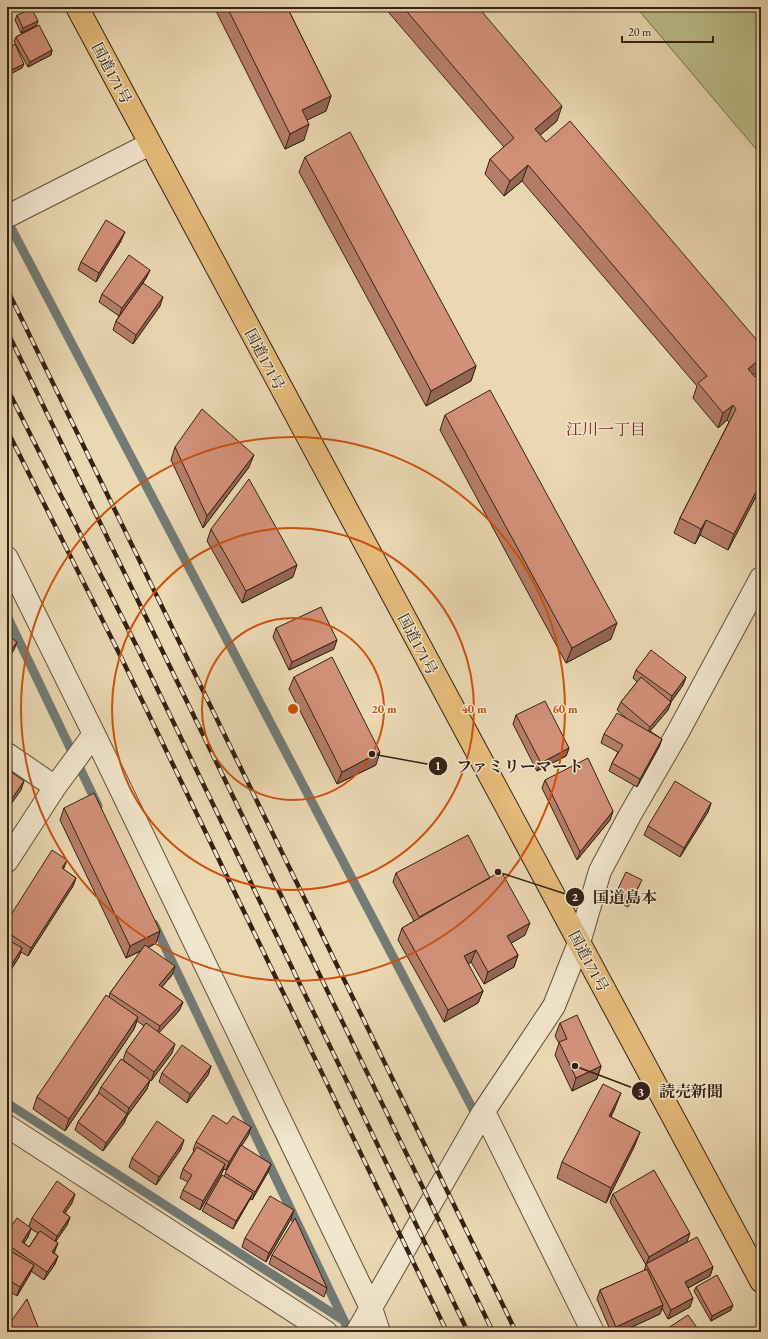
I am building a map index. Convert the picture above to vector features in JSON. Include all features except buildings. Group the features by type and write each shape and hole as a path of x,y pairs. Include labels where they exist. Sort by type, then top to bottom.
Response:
{"highway":[{"name":"国道171号","path":"77,7 761,1281"}],"street":[{"path":"10,215 150,144"},
{"path":"7,558 89,741 371,1308 379,1332"},
{"path":"357,1332 479,1120 554,1006 579,943 600,871 630,815 678,732 761,578"},
{"path":"7,861 55,787 89,741"},
{"path":"7,754 55,787"},
{"path":"479,1120 593,1332"},
{"path":"7,1126 326,1332"}],"green space":[{"path":"636,7 761,7 761,155"}],"waterway":[{"path":"7,220 478,1119"},
{"path":"7,616 98,806"},
{"path":"154,924 349,1331"},
{"path":"7,1103 343,1320"}],"railway":[{"path":"7,289 516,1332"},
{"path":"7,331 493,1332"},
{"path":"7,388 138,649 468,1332"},
{"path":"7,430 121,657 447,1332"}],"place":[{"name":"ファミリーマート","path":"372,754"},
{"name":"国道島本","path":"498,872"},
{"name":"読売新聞","path":"575,1066"}],"district":[{"name":"江川一丁目","path":"606,429"}]}
